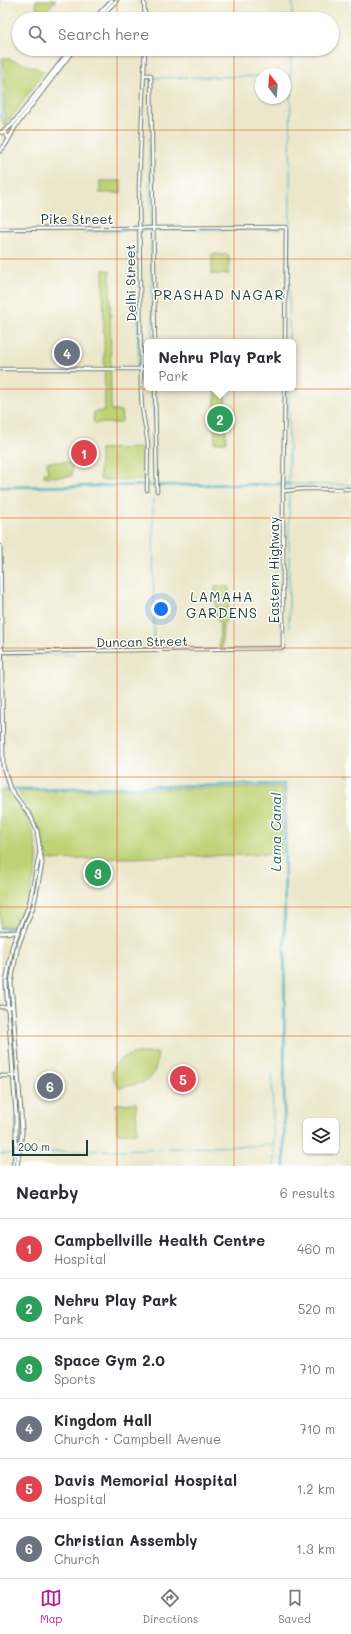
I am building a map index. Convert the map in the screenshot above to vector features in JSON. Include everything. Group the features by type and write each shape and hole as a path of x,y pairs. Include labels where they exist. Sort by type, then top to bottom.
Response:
{"main road":[{"path":"101,12 112,0"},
{"path":"105,12 117,0"},
{"path":"0,152 6,144 14,126 66,56"},
{"path":"8,137 1,132 14,126 69,56"},
{"path":"0,546 3,766 8,785 31,817 37,831 42,864 40,881 34,904 12,968 12,1007 21,1113 17,1153 13,1166"},
{"path":"17,1166 16,1119 6,983 7,968 12,947 29,905 35,883 40,846"},
{"path":"0,933 24,932"}],"street":[{"path":"144,0 145,12"},
{"name":"Delhi Street","path":"145,56 140,139 139,228 140,369 142,408 148,444 147,490"},
{"name":"Delhi Street","path":"144,75 151,76 152,229 155,339"},
{"name":"Pike Street","path":"0,229 286,227 286,339"},
{"path":"0,369 144,369"},
{"path":"155,391 157,491"},
{"name":"Eastern Highway","path":"283,648 283,489 285,391"},
{"path":"283,489 288,491 303,489 351,489"},
{"name":"Duncan Street","path":"1,654 283,648"},
{"path":"0,1007 12,1007"},
{"path":"0,1076 18,1076"}],"green space":[{"path":"36,0 56,0 45,12 37,12"},
{"path":"3,57 44,71 4,128"},
{"path":"100,181 121,181 121,193 100,193"},
{"path":"212,254 229,255 229,274 212,274"},
{"path":"103,270 110,270 111,411 121,411 122,421 119,423 95,423 93,421 94,412 105,411"},
{"path":"215,391 225,391 226,442 215,443"},
{"path":"144,448 144,480 100,480 100,449"},
{"path":"47,462 72,462 72,476 44,477 44,473 48,473"},
{"path":"215,587 229,587 229,619 223,623 222,649 219,648 220,623 216,618"},
{"path":"282,787 281,854 45,860 43,837 18,791"},
{"path":"8,791 27,820 36,844 37,852 34,880 18,927 0,927 0,792"},
{"path":"137,1053 158,1053 152,1076 144,1082 119,1088 112,1073 115,1065 121,1059"},
{"path":"136,1103 137,1133 117,1133 116,1104"}],"waterway":[{"path":"0,0 0,30"},
{"path":"292,12 293,0"},
{"path":"289,339 291,56"},
{"path":"0,60 1,121"},
{"path":"149,78 255,76"},
{"path":"149,138 153,339"},
{"path":"154,230 281,229"},
{"path":"84,232 151,230"},
{"path":"138,317 138,366 144,365"},
{"path":"153,391 155,485"},
{"path":"289,391 289,628"},
{"path":"289,484 351,485"},
{"path":"0,487 289,484"},
{"path":"153,499 154,642"},
{"path":"2,655 73,654"},
{"path":"346,775 351,775"},
{"name":"Lama Canal","path":"14,789 285,784 284,1166"},
{"name":"Lama Canal","path":"0,790 9,789"},
{"path":"0,928 17,928"},
{"path":"272,1075 274,1166"},
{"path":"21,1153 275,1145"},
{"path":"0,1154 13,1154"}],"place":[{"name":"Kingdom Hall","path":"67,353"},
{"name":"Nehru Play Park","path":"220,419"},
{"name":"Campbellville Health Centre","path":"84,453"},
{"name":"Space Gym 2.0","path":"98,873"},
{"name":"Davis Memorial Hospital","path":"183,1079"},
{"name":"Christian Assembly","path":"50,1086"}],"district":[{"name":"PRASHAD NAGAR","path":"219,294"},
{"name":"LAMAHA GARDENS","path":"222,604"}]}
